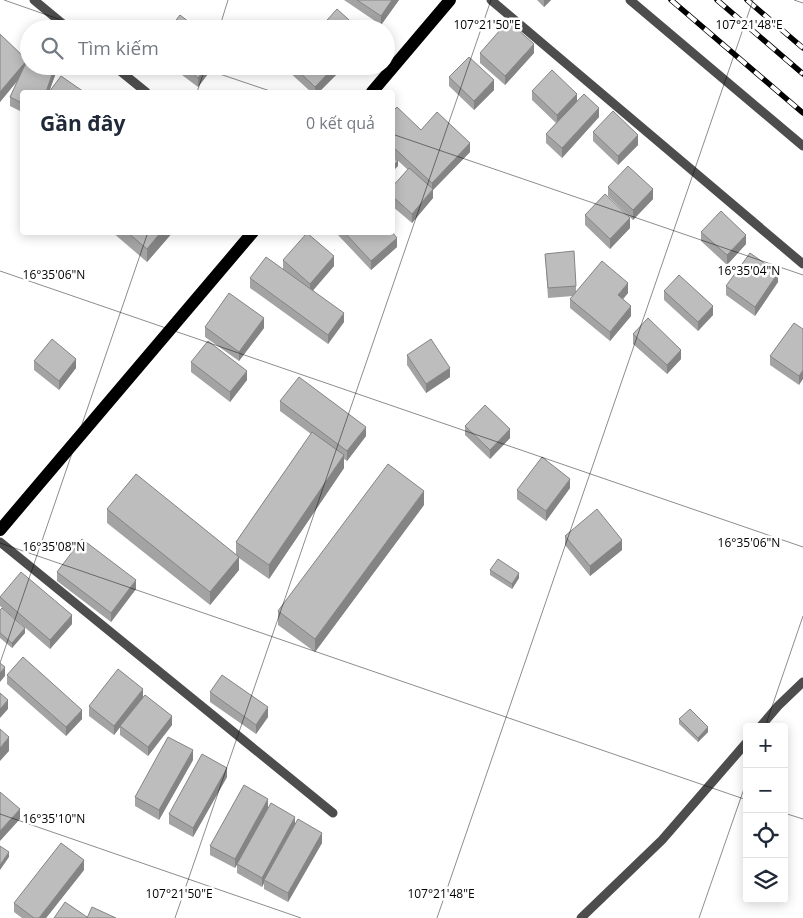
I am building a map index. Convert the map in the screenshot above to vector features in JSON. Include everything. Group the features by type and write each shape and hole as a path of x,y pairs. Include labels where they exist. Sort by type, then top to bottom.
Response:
{"main road":[{"path":"395,65 450,0"},
{"path":"374,90 386,75"},
{"path":"0,530 250,235"}],"street":[{"path":"34,0 58,20"},
{"path":"491,0 803,264"},
{"path":"630,0 803,146"},
{"path":"125,75 144,90"},
{"path":"0,542 333,813"},
{"path":"763,723 803,682"},
{"path":"582,918 662,840 743,747"}],"building":[{"path":"357,0 392,0 381,16"},
{"path":"337,9 349,20 327,20"},
{"path":"180,15 186,20 176,20"},
{"path":"508,21 534,44 505,76 480,53"},
{"path":"0,34 20,53 20,68 0,92"},
{"path":"469,57 494,80 474,101 449,77"},
{"path":"552,70 577,94 557,115 532,91"},
{"path":"20,75 52,75 47,90 20,90 20,102 10,97"},
{"path":"302,75 326,75 315,87"},
{"path":"61,76 81,90 50,90"},
{"path":"584,94 599,108 562,148 546,134"},
{"path":"397,107 421,130 437,112 470,143 432,183 395,149 395,109"},
{"path":"613,111 638,135 618,156 593,132"},
{"path":"628,166 653,189 633,210 608,187"},
{"path":"409,168 433,189 412,214 395,199 395,184"},
{"path":"605,194 630,218 610,239 585,215"},
{"path":"721,211 746,235 727,255 701,232"},
{"path":"131,235 159,235 147,249"},
{"path":"305,235 309,235 334,256 310,284 283,260"},
{"path":"347,235 394,235 397,238 371,261"},
{"path":"574,251 576,286 548,288 545,254"},
{"path":"750,253 778,273 755,307 726,286"},
{"path":"266,257 344,313 328,335 250,278"},
{"path":"602,261 628,283 618,295 631,306 610,332 570,299"},
{"path":"679,275 713,306 698,322 664,291"},
{"path":"229,293 264,318 239,352 205,327"},
{"path":"648,318 681,350 667,365 633,334"},
{"path":"794,323 803,329 803,370 799,376 770,356"},
{"path":"52,339 76,359 59,381 34,361"},
{"path":"431,339 450,368 426,384 407,355"},
{"path":"208,341 247,371 230,392 191,362"},
{"path":"299,377 366,427 347,451 280,401"},
{"path":"485,405 510,429 490,450 465,426"},
{"path":"312,432 344,455 269,565 236,542"},
{"path":"542,457 570,479 546,511 517,490"},
{"path":"388,464 424,491 315,639 278,611"},
{"path":"136,474 239,557 210,592 107,509"},
{"path":"597,509 622,540 590,566 565,536"},
{"path":"82,539 136,580 111,613 57,572"},
{"path":"498,559 519,573 512,584 490,570"},
{"path":"21,572 72,615 50,640 0,597"},
{"path":"2,608 25,628 12,643 0,633 0,610"},
{"path":"23,657 82,710 66,727 7,675"},
{"path":"0,663 5,667 0,673"},
{"path":"118,669 143,689 114,726 89,706"},
{"path":"222,675 268,707 256,725 210,692"},
{"path":"0,693 8,700 0,709"},
{"path":"145,695 172,716 148,747 120,726"},
{"path":"690,709 708,727 698,738 679,719"},
{"path":"0,729 9,737 0,748"},
{"path":"168,737 193,750 159,810 135,797"},
{"path":"202,754 227,768 193,828 169,814"},
{"path":"244,785 268,799 235,859 210,846"},
{"path":"0,792 20,809 0,831"},
{"path":"271,803 295,817 262,878 237,864"},
{"path":"298,819 322,833 288,893 264,880"},
{"path":"61,843 84,860 39,918 34,918 14,903"},
{"path":"0,846 9,852 0,865"},
{"path":"65,902 87,917 87,918 54,918"},
{"path":"92,907 116,918 87,918"}],"railway":[{"path":"671,0 803,113"},
{"path":"717,0 803,74"},
{"path":"747,0 803,48"}]}
